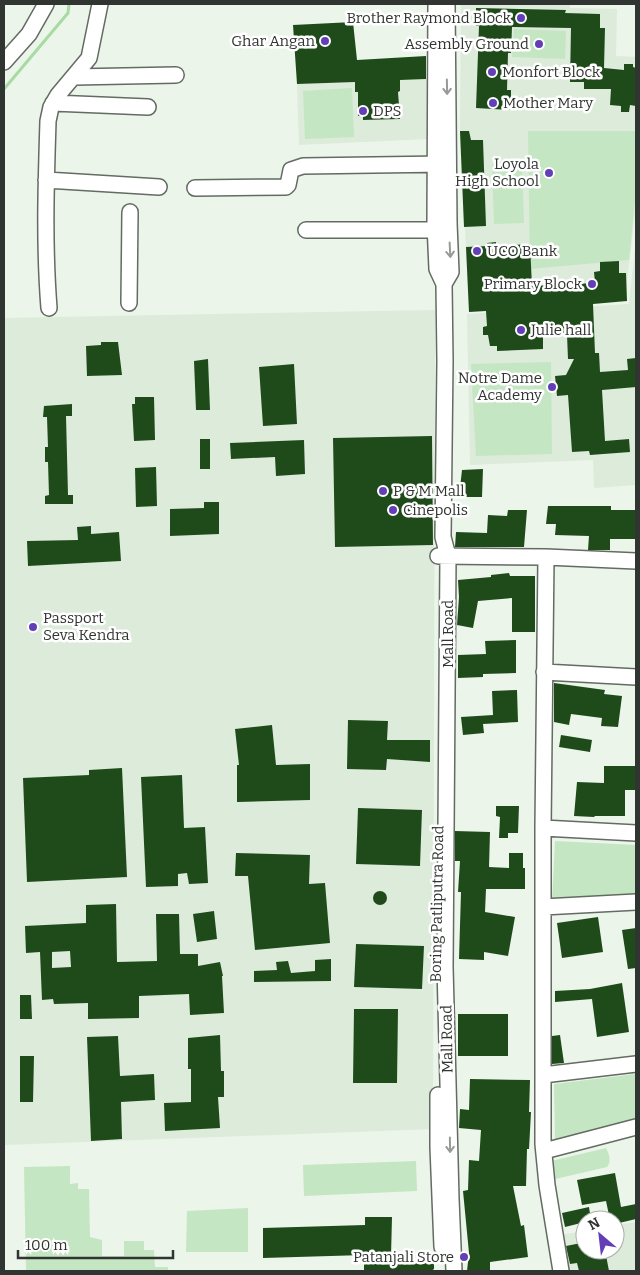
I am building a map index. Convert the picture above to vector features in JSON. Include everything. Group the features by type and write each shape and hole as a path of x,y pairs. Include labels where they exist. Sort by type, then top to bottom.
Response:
{"street":[{"path":"7,55 29,34 46,4"},
{"path":"49,308 45,260 48,121 53,103 89,58 100,4"},
{"path":"436,4 442,49"},
{"path":"442,49 447,4"},
{"name":"Mall Road","path":"442,49 442,164 437,269 444,284 445,361 441,966 445,1200 454,1271"},
{"path":"74,77 176,75"},
{"path":"53,103 148,107"},
{"path":"195,188 286,187 291,170 303,166 442,164"},
{"path":"46,180 159,187"},
{"path":"129,304 130,212"},
{"path":"306,230 440,226"},
{"path":"443,556 546,557 636,561"},
{"path":"546,557 543,828 544,1151 547,1185 561,1271"},
{"path":"544,672 636,677"},
{"path":"543,828 636,833"},
{"path":"543,907 636,902"},
{"path":"543,1076 636,1064"},
{"path":"544,1151 636,1127"},
{"path":"444,1271 445,1200"}],"shaded area":[{"name":"Loyola High School","path":"461,4 570,4 570,8 617,9 616,56 636,57 636,205 625,299 469,309 460,131"},
{"name":"DPS","path":"430,79 428,139 299,145 297,84"},
{"name":"Notre Dame Academy","path":"636,239 636,485 594,488 593,460 470,465 467,314 629,304"},
{"path":"435,310 433,1129 4,1145 4,318"},
{"path":"636,1222 636,1271 566,1271 559,1235 575,1233 575,1260 625,1260 625,1224"}],"green space":[{"name":"Assembly Ground","path":"514,29 566,31 565,59 512,57"},
{"path":"352,88 354,137 305,139 303,91"},
{"path":"528,131 636,131 636,190 629,260 530,269"},
{"path":"522,161 524,223 494,224 492,164"},
{"path":"551,362 552,454 476,456 471,364"},
{"path":"555,841 636,845 636,896 552,902"},
{"path":"636,1074 636,1119 555,1139 554,1084"},
{"path":"606,1148 610,1160 607,1167 551,1180 547,1162"},
{"path":"416,1161 417,1191 304,1196 303,1165"},
{"path":"70,1166 70,1184 78,1183 78,1189 89,1189 90,1237 102,1240 102,1256 124,1256 124,1241 144,1241 144,1250 154,1250 155,1267 168,1267 168,1271 26,1271 24,1167"},
{"path":"248,1208 248,1252 186,1252 187,1211"}],"building":[{"path":"476,8 566,10 565,13 600,14 600,28 605,28 604,68 624,70 624,64 633,64 633,67 636,68 636,106 630,105 629,112 621,112 621,106 610,105 611,89 584,89 584,82 570,82 571,28 512,27 511,53 508,53 507,90 511,90 511,110 476,108 479,26 476,26"},
{"name":"Ghar Angan","path":"353,22 357,60 426,56 426,79 400,80 400,91 398,92 400,119 363,120 363,116 358,116 358,92 355,92 355,82 297,84 293,25"},
{"path":"460,131 469,131 471,140 483,140 486,226 464,227"},
{"path":"496,242 496,246 530,244 532,286 595,283 594,272 600,271 600,262 619,261 619,273 626,273 627,301 593,304 595,353 599,353 600,372 628,370 627,359 636,358 636,387 602,390 605,441 629,439 630,452 590,455 589,451 572,452 568,395 557,396 555,376 566,375 574,359 568,359 567,335 543,336 543,349 497,351 497,346 490,346 488,335 483,335 483,327 487,326 486,311 469,312 466,247 487,246 487,243"},
{"path":"101,342 118,342 122,375 87,376 86,346 101,345"},
{"path":"208,359 210,410 196,410 194,361"},
{"path":"294,364 297,424 263,426 259,367"},
{"path":"135,397 154,397 155,440 134,441 132,404 135,404"},
{"path":"72,404 72,416 66,416 68,495 73,495 73,504 45,504 45,496 49,495 48,462 45,462 45,447 48,447 47,417 43,417 44,406"},
{"name":"P & M Mall","path":"432,436 433,545 335,547 333,438"},
{"path":"200,439 210,439 210,469 200,469"},
{"path":"304,440 305,474 276,476 275,457 231,459 230,443"},
{"path":"156,467 157,506 136,507 135,468"},
{"path":"483,469 482,497 459,497 462,470"},
{"path":"204,502 219,502 219,534 170,536 170,509 204,508"},
{"path":"548,506 611,506 611,510 636,510 636,539 610,539 610,550 588,550 589,536 555,535 556,524 546,524"},
{"path":"508,510 527,510 524,547 455,547 456,532 487,533 488,515 507,516"},
{"path":"91,526 91,534 119,532 121,561 28,566 27,541 78,540 77,527"},
{"path":"509,573 510,576 535,576 535,632 512,632 512,598 478,601 473,628 457,625 458,580 491,577 491,575"},
{"path":"516,640 516,673 483,674 483,677 458,678 458,655 486,654 485,641"},
{"path":"554,683 605,690 604,694 622,696 618,727 601,726 602,718 571,714 569,725 554,722"},
{"path":"517,690 518,722 483,724 484,733 463,735 461,717 493,715 492,691"},
{"path":"348,720 388,721 387,740 430,740 430,762 387,759 386,770 347,769"},
{"path":"272,725 276,765 310,764 310,800 237,802 237,765 239,765 235,729"},
{"path":"561,735 592,740 590,752 559,747"},
{"path":"604,766 636,766 636,790 625,790 625,816 574,816 577,782 604,783"},
{"path":"122,768 127,877 27,882 23,778 89,775 89,770"},
{"path":"182,775 184,828 205,827 208,883 189,884 187,873 178,874 178,886 146,887 141,777"},
{"path":"496,806 519,806 518,833 508,833 508,838 499,838 500,817 496,816"},
{"path":"358,808 422,810 420,866 356,864"},
{"path":"455,831 490,832 489,867 509,868 509,853 523,853 525,889 486,889 485,912 515,917 508,956 484,952 484,960 459,959 461,892 458,892 460,861 455,861"},
{"path":"236,853 310,855 309,884 325,883 330,943 255,950 248,876 235,876"},
{"path":"377,891 383,891 387,898 383,905 377,905 373,901 373,895"},
{"path":"116,904 117,962 157,961 156,914 179,914 180,954 198,954 198,966 220,962 223,976 224,1013 190,1015 189,994 139,996 139,1018 88,1019 88,1003 54,1004 53,999 42,1000 40,952 26,953 25,926 86,923 86,905","holes":["70,951 71,967 52,968 52,952"]},
{"path":"214,911 217,939 197,942 193,914"},
{"path":"598,917 603,952 562,958 557,923"},
{"path":"636,928 636,968 628,969 622,930"},
{"path":"356,944 424,946 422,989 354,987"},
{"path":"331,959 331,981 254,982 254,971 277,970 276,962 288,961 291,973 315,971 315,960"},
{"path":"622,983 629,1032 597,1037 592,999 555,1002 555,991 590,989"},
{"path":"20,995 31,995 32,1019 20,1019"},
{"path":"354,1009 398,1009 397,1083 353,1083"},
{"path":"458,1014 508,1014 508,1056 458,1056"},
{"path":"220,1035 221,1071 224,1071 224,1097 218,1097 220,1128 165,1131 164,1103 191,1102 191,1069 188,1069 188,1038"},
{"path":"560,1035 564,1063 552,1064 552,1036"},
{"path":"118,1036 120,1076 154,1074 155,1100 121,1102 122,1139 91,1141 87,1037"},
{"path":"20,1056 34,1056 33,1102 20,1102"},
{"path":"470,1079 530,1080 529,1112 531,1112 526,1186 513,1186 521,1226 524,1225 528,1257 490,1262 490,1271 467,1271 469,1253 463,1191 468,1190 469,1160 479,1161 481,1130 459,1128 460,1109 469,1110"},
{"path":"615,1173 621,1207 636,1204 636,1219 625,1222 625,1210 608,1210 606,1201 582,1205 577,1180"},
{"path":"589,1207 589,1210 576,1210"},
{"path":"575,1210 575,1224 565,1227 562,1213"},
{"path":"365,1217 392,1217 391,1256 411,1256 411,1264 423,1256 431,1256 434,1258 434,1269 431,1271 364,1271 364,1255 263,1258 263,1228 365,1225"},
{"path":"575,1244 575,1260 607,1260 609,1271 579,1271 577,1263 570,1264 566,1246"}],"waterway":[{"path":"4,89 68,13 69,4"}],"place":[{"name":"Brother Raymond Block","path":"521,18"},
{"name":"Ghar Angan","path":"325,41"},
{"name":"Assembly Ground","path":"539,44"},
{"name":"Monfort Block","path":"492,72"},
{"name":"Mother Mary","path":"493,103"},
{"name":"DPS","path":"363,111"},
{"name":"Loyola High School","path":"549,173"},
{"name":"UCO Bank","path":"477,251"},
{"name":"Primary Block","path":"592,284"},
{"name":"Julie hall","path":"521,330"},
{"name":"Notre Dame Academy","path":"552,387"},
{"name":"P & M Mall","path":"383,491"},
{"name":"Cinepolis","path":"393,510"},
{"name":"Passport Seva Kendra","path":"33,627"},
{"name":"Patanjali Store","path":"464,1257"}]}
